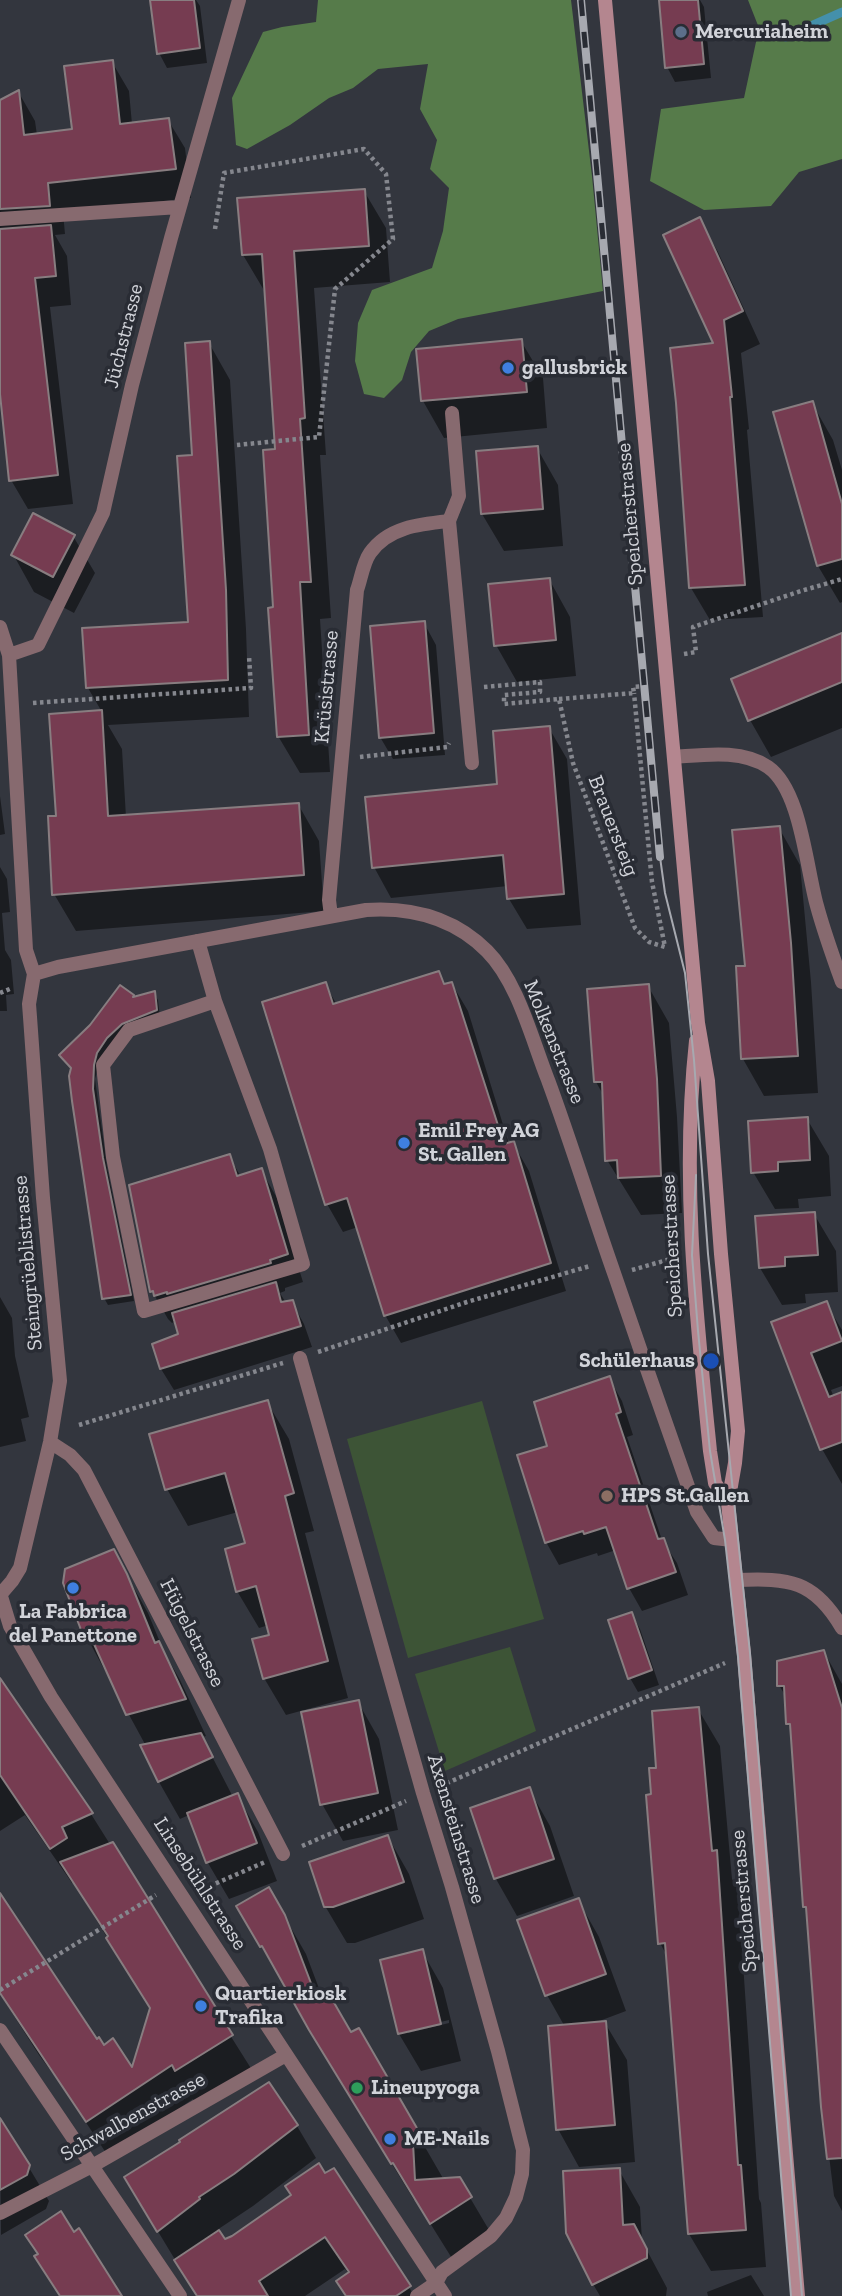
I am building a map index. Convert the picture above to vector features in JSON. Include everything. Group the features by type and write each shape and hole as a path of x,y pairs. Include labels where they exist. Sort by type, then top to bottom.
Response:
{"main road":[{"name":"Speicherstrasse","path":"605,0 698,1023 708,1081 738,1431 728,1503 737,1580 798,2296"},
{"name":"Speicherstrasse","path":"698,1023 689,1121 688,1181 692,1255 710,1451 715,1483 728,1503"}],"street":[{"name":"Jüchstrasse","path":"9,655 38,645 103,513 132,385 179,207 239,0"},
{"path":"0,219 179,207"},
{"path":"452,413 458,496 449,521 472,763"},
{"name":"Krüsistrasse","path":"331,916 329,901 357,590 368,555 387,535 420,524 449,521"},
{"name":"Steingrüeblistrasse","path":"0,628 9,655 26,950 34,974 29,1004 60,1381 50,1442 20,1568 0,1594"},
{"path":"674,757 737,756 766,766 779,776 788,790 794,808 816,903 842,982"},
{"name":"Molkenstrasse","path":"34,974 58,967 331,916 389,909 416,912 444,921 466,934 488,952 509,982 568,1133 614,1275 697,1511 714,1538 732,1540"},
{"path":"198,941 215,1001 270,1149 303,1264 144,1311 113,1157 103,1065 129,1030 215,1001"},
{"name":"Axensteinstrasse","path":"300,1358 498,2051 523,2150 522,2174 516,2197 506,2218 492,2236 442,2272 436,2283 417,2296"},
{"name":"Hügelstrasse","path":"50,1442 70,1455 84,1470 283,1854"},
{"path":"737,1580 782,1581 806,1588 820,1597 842,1628"},
{"name":"Linsebühlstrasse","path":"0,1594 10,1626 51,1697 445,2296"},
{"path":"0,2030 180,2296"},
{"name":"Schwalbenstrasse","path":"0,2213 92,2166 286,2055"}],"path":[{"path":"215,229 224,173 364,149 386,174 393,239 335,289 319,437 237,445"},
{"path":"696,652 693,627 842,579"},
{"path":"49,702 251,688 249,656"},
{"path":"465,689 540,682 540,692 504,695 504,704 634,693 634,687 654,686"},
{"name":"Brauersteig","path":"559,699 573,763 635,928 649,942 665,947 652,883 634,693"},
{"path":"342,759 447,747 451,736"},
{"path":"614,1275 681,1256"},
{"path":"437,1312 579,1270"},
{"path":"79,1425 168,1399"},
{"path":"197,1892 725,1663"},
{"path":"0,1990 156,1895"}],"green space":[{"path":"318,0 571,0 603,291 458,319 429,331 411,352 402,380 384,398 364,394 355,361 358,323 372,290 432,268 443,231 449,188 430,169 437,140 420,109 428,64 378,69 353,88 329,98 290,125 247,149 236,145 232,98 263,32 316,22"},
{"path":"748,0 842,0 842,159 799,172 771,206 704,210 650,181 661,109 744,98 759,28"},
{"path":"482,1401 544,1619 408,1658 347,1439"},
{"path":"510,1647 536,1731 445,1771 415,1674"}],"building":[{"path":"150,0 194,0 200,48 157,54"},
{"name":"Mercuriaheim","path":"659,0 698,0 704,64 665,68"},
{"path":"113,60 120,124 169,118 176,169 48,183 50,206 0,209 0,100 19,90 24,135 72,129 64,66"},
{"path":"365,189 369,246 294,251 305,418 300,419 311,582 300,582 309,735 277,737 268,608 273,607 263,450 275,449 262,254 242,255 237,198"},
{"path":"700,217 743,311 724,320 745,585 689,588 670,348 713,343 663,235"},
{"path":"51,225 56,276 35,278 58,475 9,481 0,394 0,229"},
{"path":"522,339 527,392 421,401 416,349"},
{"path":"210,341 226,590 228,680 86,688 82,628 188,622 177,456 192,455 185,343"},
{"path":"813,401 842,504 842,559 817,566 773,412"},
{"path":"538,446 543,509 481,514 476,451"},
{"path":"33,513 75,535 53,577 11,555"},
{"path":"550,578 556,640 494,646 488,584"},
{"path":"425,621 434,733 379,738 370,626"},
{"path":"842,633 842,682 748,721 731,679"},
{"path":"102,710 108,816 299,803 304,875 52,895 48,816 56,816 49,714"},
{"path":"550,726 564,894 507,899 503,855 372,868 365,797 497,784 493,731"},
{"path":"780,826 798,1056 741,1059 736,966 745,966 732,830"},
{"name":"Emil Frey AG St. Gallen","path":"439,971 444,984 452,982 504,1144 514,1141 551,1263 384,1316 347,1198 325,1205 262,1002 326,982 333,1004"},
{"path":"649,984 661,1176 618,1178 617,1160 605,1161 602,1082 594,1082 587,989"},
{"path":"120,985 134,995 133,997 155,991 157,1010 122,1024 107,1038 97,1053 94,1065 93,1089 103,1158 131,1295 102,1299 72,1101 69,1076 71,1068 59,1055 90,1025"},
{"path":"808,1117 810,1160 778,1162 778,1171 751,1173 748,1121"},
{"path":"230,1154 237,1176 262,1168 288,1254 270,1260 271,1263 154,1296 153,1291 150,1292 129,1185"},
{"path":"815,1212 818,1255 785,1257 785,1266 759,1268 755,1216"},
{"path":"276,1282 281,1302 293,1300 301,1326 160,1369 152,1344 178,1334 172,1313"},
{"path":"827,1301 842,1341 811,1353 829,1397 842,1392 842,1442 820,1450 771,1322"},
{"name":"HPS St.Gallen","path":"610,1376 621,1412 616,1414 658,1539 664,1538 676,1572 627,1589 606,1527 545,1543 517,1455 547,1446 534,1402"},
{"path":"268,1400 294,1493 285,1496 328,1661 263,1679 252,1639 269,1635 256,1586 236,1592 225,1549 245,1543 225,1473 165,1490 149,1434"},
{"path":"114,1549 155,1643 159,1641 186,1699 126,1715 89,1633 83,1635 63,1583 65,1569"},
{"path":"632,1612 652,1670 628,1679 608,1620"},
{"path":"824,1650 842,1708 842,2158 827,2159 806,1907 803,1907 790,1724 786,1724 784,1686 777,1686 777,1661"},
{"path":"0,1678 93,1813 62,1827 67,1838 50,1849 0,1775"},
{"path":"359,1700 378,1793 320,1805 301,1712"},
{"path":"699,1707 712,1851 717,1850 738,2165 741,2165 746,2230 688,2234 665,1943 658,1944 646,1795 651,1794 649,1768 656,1768 652,1711"},
{"path":"201,1733 213,1757 158,1782 140,1745"},
{"path":"530,1787 554,1859 494,1879 470,1808"},
{"path":"238,1793 257,1843 206,1863 187,1813"},
{"path":"388,1835 404,1882 333,1907 324,1907 309,1862"},
{"path":"113,1842 233,2035 175,2071 172,2065 86,2122 0,1993 0,1893 97,2039 99,2037 104,2045 113,2038 132,2067 150,2008 60,1862"},
{"path":"269,1887 285,1915 317,1999 329,1994 351,2032 359,2028 425,2142 413,2143 415,2180 460,2177 472,2197 430,2224 309,2030 262,1946 260,1947 236,1906"},
{"path":"579,1898 606,1974 545,1996 517,1920"},
{"path":"423,1949 441,2024 398,2034 380,1960"},
{"path":"606,2021 615,2125 556,2130 548,2026"},
{"path":"269,2082 298,2125 199,2197 200,2199 157,2232 124,2177"},
{"path":"0,2118 30,2165 27,2175 0,2190"},
{"path":"319,2163 325,2173 334,2168 411,2286 396,2296 346,2296 336,2281 349,2272 325,2237 259,2281 268,2296 197,2296 174,2260 219,2230 225,2239 232,2236 291,2195 285,2186"},
{"path":"620,2168 623,2225 634,2224 647,2249 647,2258 592,2285 566,2233 563,2171"},
{"path":"61,2211 74,2232 79,2228 122,2296 60,2296 34,2256 38,2254 25,2235"}],"waterway":[{"path":"786,37 842,12"}],"tram line":[{"path":"660,857 665,893 685,973 694,1060 708,1254 750,1653 802,2296"},
{"path":"696,1175 692,1255 698,1331 710,1451 725,1540 738,1657 791,2296"}],"railway":[{"path":"581,0 660,857"}],"place":[{"name":"Mercuriaheim","path":"681,32"},
{"name":"gallusbrick","path":"508,368"},
{"name":"Emil Frey AG St. Gallen","path":"404,1143"},
{"name":"Schülerhaus","path":"711,1361"},
{"name":"HPS St.Gallen","path":"607,1496"},
{"name":"La Fabbrica del Panettone","path":"73,1588"},
{"name":"Quartierkiosk Trafika","path":"201,2006"},
{"name":"Lineupyoga","path":"357,2088"},
{"name":"ME-Nails","path":"390,2139"}]}
